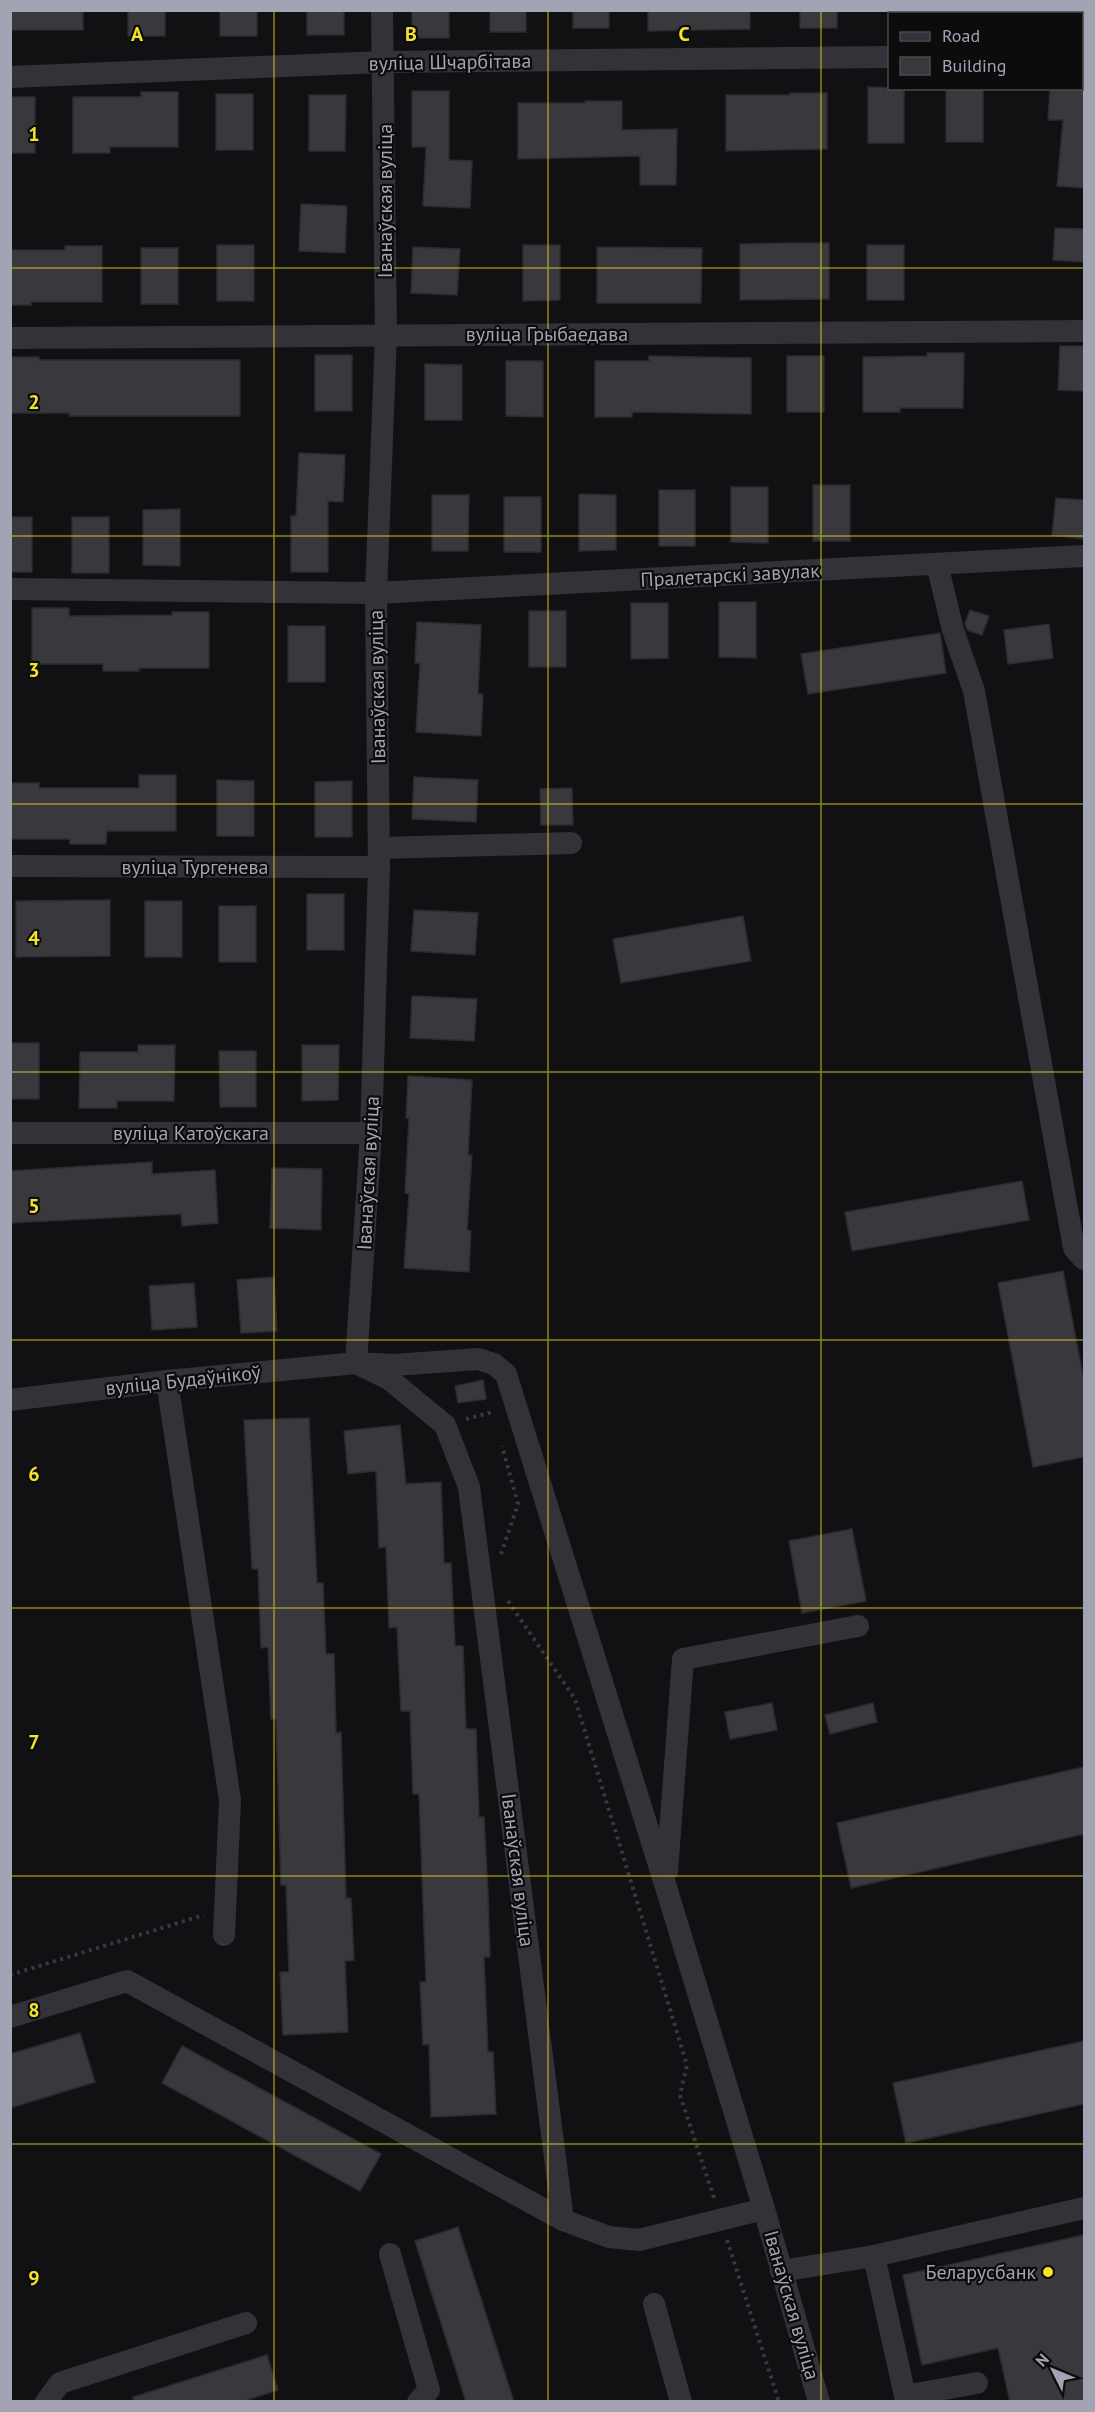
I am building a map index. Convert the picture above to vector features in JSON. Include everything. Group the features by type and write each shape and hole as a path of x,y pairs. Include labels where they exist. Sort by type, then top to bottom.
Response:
{"street":[{"name":"Іванаўская вуліца","path":"356,1363 371,1133 379,858 376,593 386,334 382,10"},
{"name":"вуліца Шчарбітава","path":"10,77 384,62 888,57"},
{"name":"вуліца Грыбаедава","path":"10,338 1084,331"},
{"name":"Пралетарскі завулак","path":"10,589 376,593 1084,556"},
{"path":"936,564 953,630 974,691 1074,1248 1084,1259"},
{"name":"вуліца Тургенева","path":"10,866 379,858 571,843"},
{"name":"вуліца Катоўскага","path":"10,1133 371,1133"},
{"name":"Іванаўская вуліца","path":"356,1363 394,1365 478,1359 494,1364 506,1374 764,2209 819,2402"},
{"name":"Іванаўская вуліца","path":"356,1363 389,1379 445,1425 469,1487 563,2220 609,2236 639,2240 764,2209"},
{"name":"вуліца Будаўнікоў","path":"10,1400 167,1381 356,1363"},
{"path":"167,1381 230,1800 224,1935"},
{"path":"665,1884 683,1659 858,1626"},
{"path":"10,2017 127,1981 563,2220"},
{"path":"781,2271 874,2256 1084,2208"},
{"path":"390,2254 429,2390 417,2402"},
{"path":"874,2256 905,2396 976,2383"},
{"path":"654,2304 681,2402"},
{"path":"45,2402 60,2383 246,2323"}],"path":[{"path":"463,1420 493,1412 496,1423"},
{"path":"499,1435 518,1504 499,1562"},
{"path":"505,1597 575,1699 687,2065 680,2095 780,2402"},
{"path":"10,1975 225,1908"}],"building":[{"path":"10,10 83,10 83,30 10,30"},
{"path":"128,10 165,10 165,36 128,36"},
{"path":"220,10 257,10 257,36 220,36"},
{"path":"307,10 344,10 344,35 307,35"},
{"path":"412,10 449,10 449,38 412,38"},
{"path":"490,10 526,10 526,32 490,32"},
{"path":"573,10 609,10 609,28 573,28"},
{"path":"648,10 750,10 750,29 648,31"},
{"path":"800,10 837,10 837,28 800,28"},
{"path":"868,87 904,90 904,143 868,143"},
{"path":"1084,88 1084,188 1057,186 1063,120 1048,120 1050,90 1083,90"},
{"path":"946,90 983,90 983,142 946,142"},
{"path":"412,91 449,91 449,160 472,161 470,208 423,206 426,147 412,147"},
{"path":"141,92 178,92 178,147 110,147 110,153 73,153 73,97 141,97"},
{"path":"790,93 827,93 827,149 726,151 726,95 790,95"},
{"path":"216,94 253,94 253,150 216,150"},
{"path":"309,95 346,95 345,151 309,151"},
{"path":"10,97 35,97 35,153 10,153"},
{"path":"585,101 622,101 622,130 677,129 676,185 640,185 640,156 518,159 518,103 585,103"},
{"path":"301,204 347,206 345,253 299,251"},
{"path":"1055,228 1084,229 1084,262 1053,260"},
{"path":"829,243 829,299 740,300 740,244"},
{"path":"217,245 254,245 254,301 217,301"},
{"path":"523,245 560,245 560,300 523,301"},
{"path":"867,245 904,245 904,300 867,300"},
{"path":"65,246 102,246 102,302 31,302 31,305 10,305 10,250 65,250"},
{"path":"413,247 460,249 457,295 411,293"},
{"path":"597,247 702,248 701,303 597,303"},
{"path":"141,248 178,248 178,304 141,304"},
{"path":"1060,346 1084,346 1084,391 1058,390"},
{"path":"927,353 964,353 963,408 900,408 900,412 863,412 863,357 927,356"},
{"path":"315,355 352,355 352,411 315,411"},
{"path":"649,356 751,358 751,414 632,412 632,417 595,417 595,361 649,361"},
{"path":"787,356 824,356 824,412 787,412"},
{"path":"10,357 39,357 39,360 240,360 240,416 69,416 69,413 10,413"},
{"path":"506,361 543,361 543,417 506,416"},
{"path":"425,364 462,365 462,420 425,420"},
{"path":"299,453 345,455 343,502 328,501 328,572 291,572 291,516 296,516"},
{"path":"813,485 850,485 850,541 813,541"},
{"path":"731,487 768,487 768,543 731,542"},
{"path":"659,490 695,490 695,546 659,546"},
{"path":"579,494 616,495 616,550 579,551"},
{"path":"432,495 469,495 468,551 432,551"},
{"path":"504,497 541,497 541,552 504,552"},
{"path":"1056,498 1084,500 1084,539 1052,535"},
{"path":"180,509 180,566 143,565 143,510"},
{"path":"10,517 32,517 32,572 10,572"},
{"path":"72,517 109,517 109,573 72,573"},
{"path":"719,602 756,602 756,658 719,657"},
{"path":"631,603 668,603 668,658 631,659"},
{"path":"32,608 69,608 69,616 172,615 172,612 209,612 209,668 139,668 139,671 103,671 103,664 32,664"},
{"path":"970,610 989,616 982,635 967,630 965,623"},
{"path":"529,611 566,611 566,667 529,667"},
{"path":"417,622 481,625 478,694 483,694 481,736 416,732 420,663 415,663"},
{"path":"1049,624 1053,658 1008,664 1004,630"},
{"path":"288,626 325,626 325,682 288,682"},
{"path":"940,633 946,673 808,694 801,654"},
{"path":"139,775 176,775 176,831 107,831 106,844 70,844 70,839 10,839 10,783 39,783 39,788 139,788"},
{"path":"414,777 478,780 476,822 412,819"},
{"path":"217,780 254,781 254,836 217,836"},
{"path":"352,781 352,837 315,837 315,782"},
{"path":"572,788 573,825 541,825 540,789"},
{"path":"307,894 344,894 344,950 307,950"},
{"path":"110,900 110,956 16,957 16,901"},
{"path":"145,901 182,901 182,957 145,957"},
{"path":"219,906 256,906 256,962 219,962"},
{"path":"414,910 478,913 475,955 411,951"},
{"path":"743,916 751,961 621,983 613,939"},
{"path":"412,996 477,999 474,1041 410,1038"},
{"path":"10,1043 39,1043 39,1099 10,1099"},
{"path":"138,1045 175,1045 174,1101 117,1101 117,1108 79,1108 80,1052 138,1052"},
{"path":"302,1045 339,1045 338,1100 302,1101"},
{"path":"219,1051 256,1051 256,1107 220,1107"},
{"path":"408,1076 472,1080 468,1155 472,1155 467,1230 471,1231 469,1272 404,1268 409,1194 405,1193 409,1118 406,1118"},
{"path":"152,1162 152,1174 215,1170 218,1223 182,1226 181,1214 10,1223 10,1171"},
{"path":"272,1168 322,1169 321,1230 270,1228"},
{"path":"1022,1181 1029,1220 852,1251 845,1212"},
{"path":"1063,1271 1084,1381 1084,1457 1033,1467 998,1283"},
{"path":"274,1277 277,1331 241,1333 237,1280"},
{"path":"194,1283 197,1327 152,1330 149,1286"},
{"path":"483,1380 486,1399 458,1403 455,1386"},
{"path":"309,1418 317,1583 323,1583 326,1654 334,1654 336,1733 341,1732 346,1898 351,1898 354,1960 345,1961 348,2032 283,2035 280,1972 289,1972 286,1885 281,1885 276,1719 271,1719 268,1647 261,1648 258,1569 252,1569 244,1420"},
{"path":"400,1425 406,1484 441,1482 444,1563 451,1563 455,1646 463,1646 466,1729 476,1729 479,1817 484,1817 488,1894 490,1957 484,1957 488,2052 493,2052 496,2114 431,2117 429,2044 423,2045 420,1982 426,1982 419,1794 413,1794 410,1711 401,1711 397,1627 389,1628 386,1547 379,1548 376,1471 348,1474 344,1431"},
{"path":"852,1529 866,1601 802,1613 789,1541"},
{"path":"772,1703 777,1730 730,1739 725,1712"},
{"path":"873,1703 877,1722 830,1734 825,1715"},
{"path":"1084,1767 1084,1834 851,1888 837,1823"},
{"path":"80,2033 95,2082 10,2108 10,2054"},
{"path":"1084,2041 1084,2104 906,2143 893,2083"},
{"path":"182,2046 381,2154 360,2191 162,2083"},
{"path":"458,2227 514,2402 466,2402 415,2241"},
{"path":"1084,2235 1084,2402 1010,2402 998,2348 922,2365 903,2275"},
{"path":"267,2355 278,2390 241,2402 133,2402 133,2397"}],"place":[{"name":"Беларусбанк","path":"1048,2272"}]}
